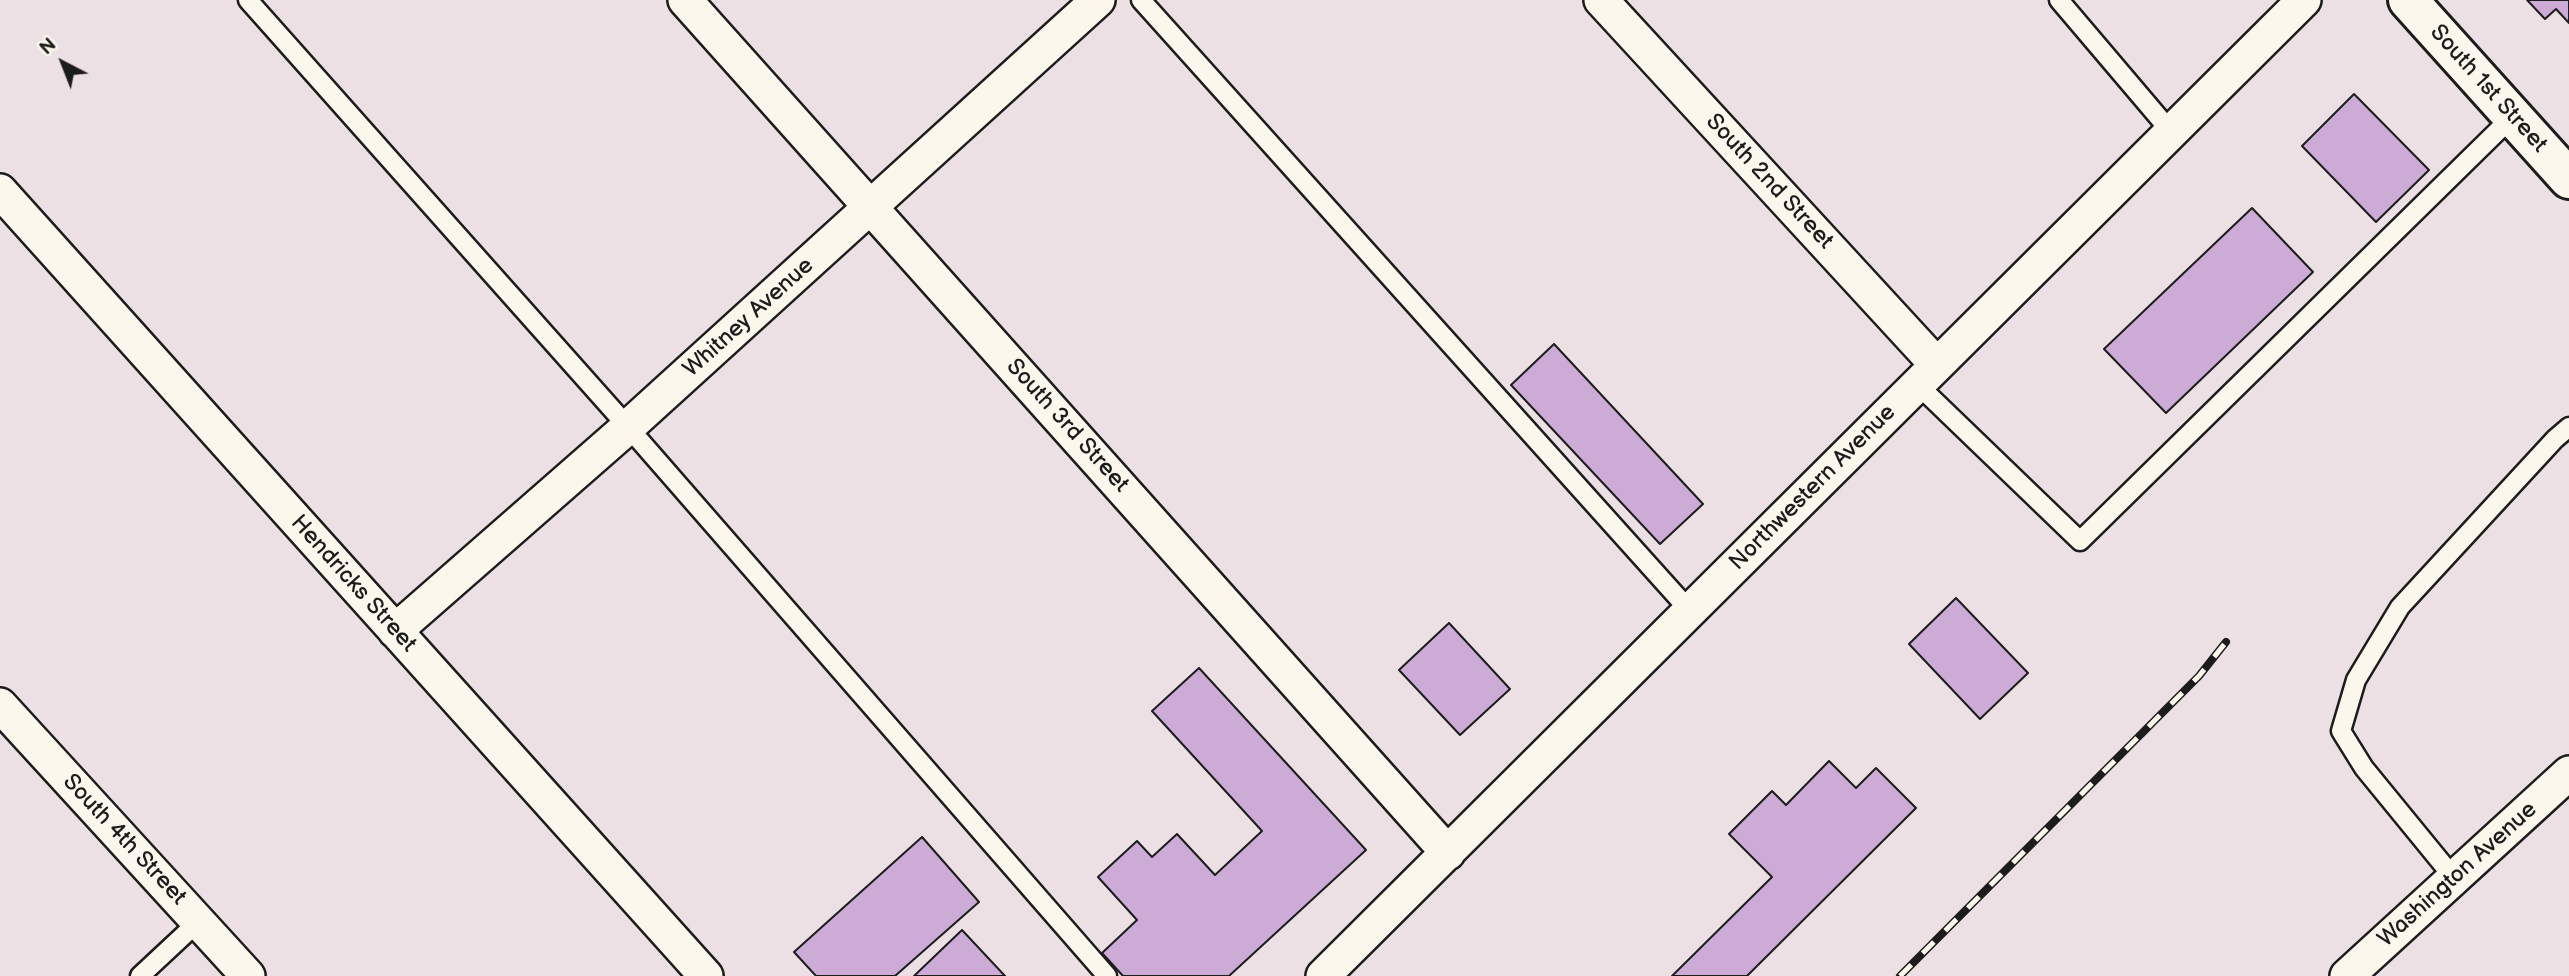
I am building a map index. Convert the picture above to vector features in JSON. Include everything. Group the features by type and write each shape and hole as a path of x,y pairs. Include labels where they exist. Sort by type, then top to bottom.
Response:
{"main road":[{"name":"South 1st Street","path":"2407,0 2569,179"}],"street":[{"name":"South 3rd Street","path":"685,0 1448,853"},
{"name":"Whitney Avenue","path":"395,631 628,428 1098,0"},
{"name":"South 2nd Street","path":"1601,0 1927,374"},
{"name":"Northwestern Avenue","path":"1323,976 2304,0"},
{"name":"Hendricks Street","path":"0,191 706,976"},
{"name":"South 4th Street","path":"6,724 199,921 248,976"},
{"name":"Washington Avenue","path":"2347,976 2569,773"}],"lane":[{"path":"248,0 628,428 1107,976"},
{"path":"1141,0 1690,611"},
{"path":"2059,0 2172,133"},
{"path":"1927,374 2080,541 2513,116"},
{"path":"2454,878 2364,768 2341,732 2356,680 2400,607 2569,427"},
{"path":"140,976 199,921"}],"building":[{"path":"2527,0 2569,0 2569,23 2556,9 2545,19"},
{"path":"2354,94 2429,170 2376,222 2302,146"},
{"path":"2252,208 2313,272 2166,413 2104,349"},
{"path":"1554,344 1703,504 1660,544 1511,385"},
{"path":"1956,598 2028,673 1980,719 1909,644"},
{"path":"1449,623 1510,689 1460,735 1399,670"},
{"path":"1199,668 1366,850 1229,976 1123,976 1102,953 1137,920 1098,877 1137,841 1152,857 1177,834 1215,875 1262,831 1152,711"},
{"path":"1829,761 1856,788 1876,768 1916,808 1747,976 1672,976 1772,877 1729,834 1772,791 1786,805"},
{"path":"922,837 979,902 895,976 816,976 794,952"},
{"path":"962,930 1005,976 914,976"}],"railway":[{"path":"1900,976 2199,676 2226,642"}]}
